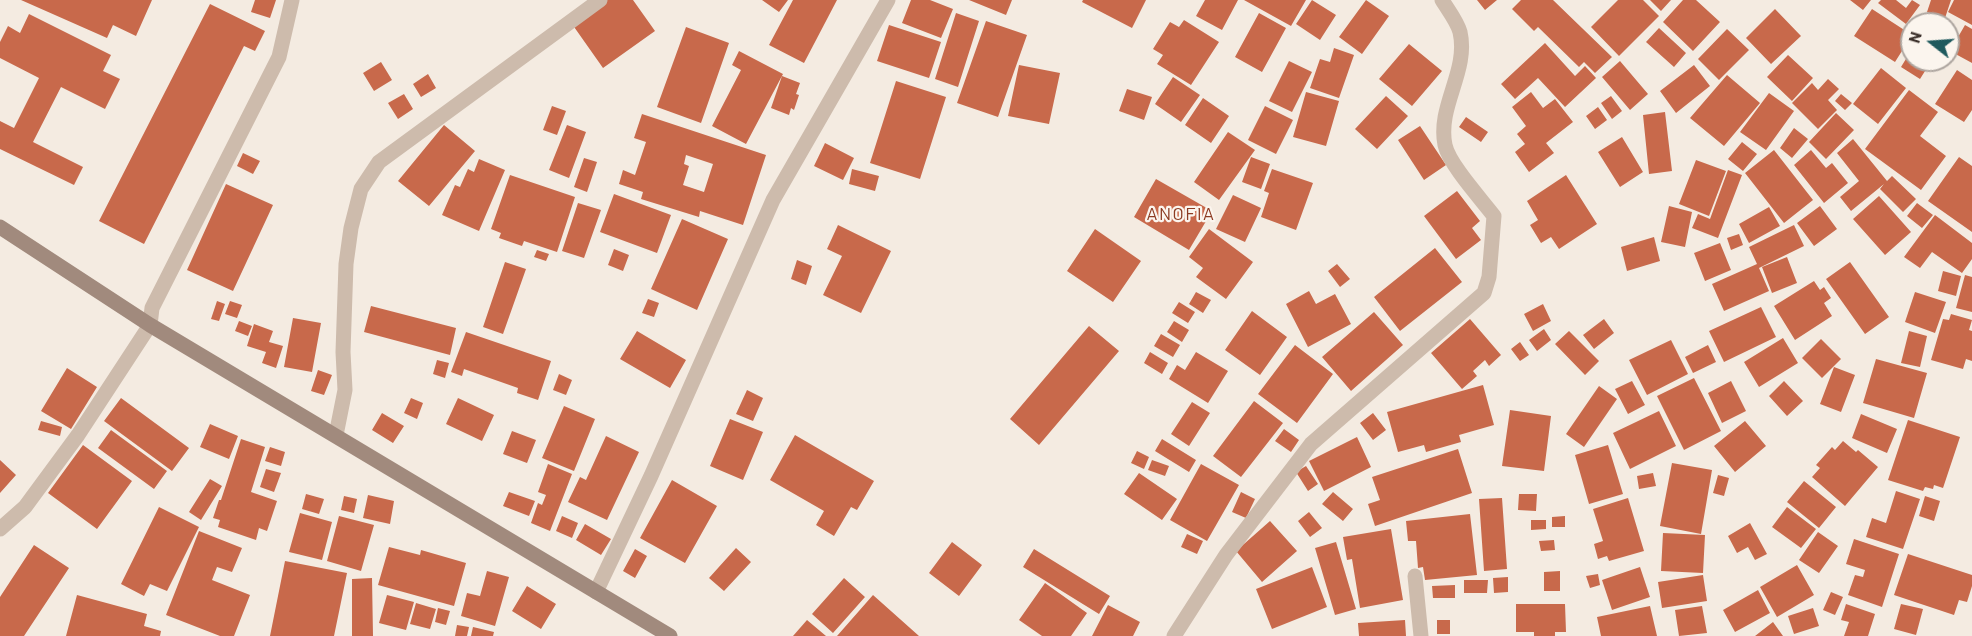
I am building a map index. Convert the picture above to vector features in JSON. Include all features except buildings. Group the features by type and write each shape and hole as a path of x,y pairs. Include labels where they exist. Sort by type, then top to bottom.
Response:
{"main road":[{"path":"0,227 150,325 670,636"}],"street":[{"path":"0,529 25,507 78,435 150,325 152,309 279,57 292,0"},
{"path":"336,435 345,390 343,352 346,264 351,228 361,189 379,162 600,0"},
{"path":"596,592 651,477 773,200 888,0"},
{"path":"1174,636 1226,555 1311,444 1484,293 1489,277 1494,216 1454,163 1445,147 1443,133 1445,113 1453,91 1461,55 1460,31 1442,0"},
{"path":"1415,576 1421,636"}],"district":[{"name":"ANOFIA","path":"1181,214"}]}
